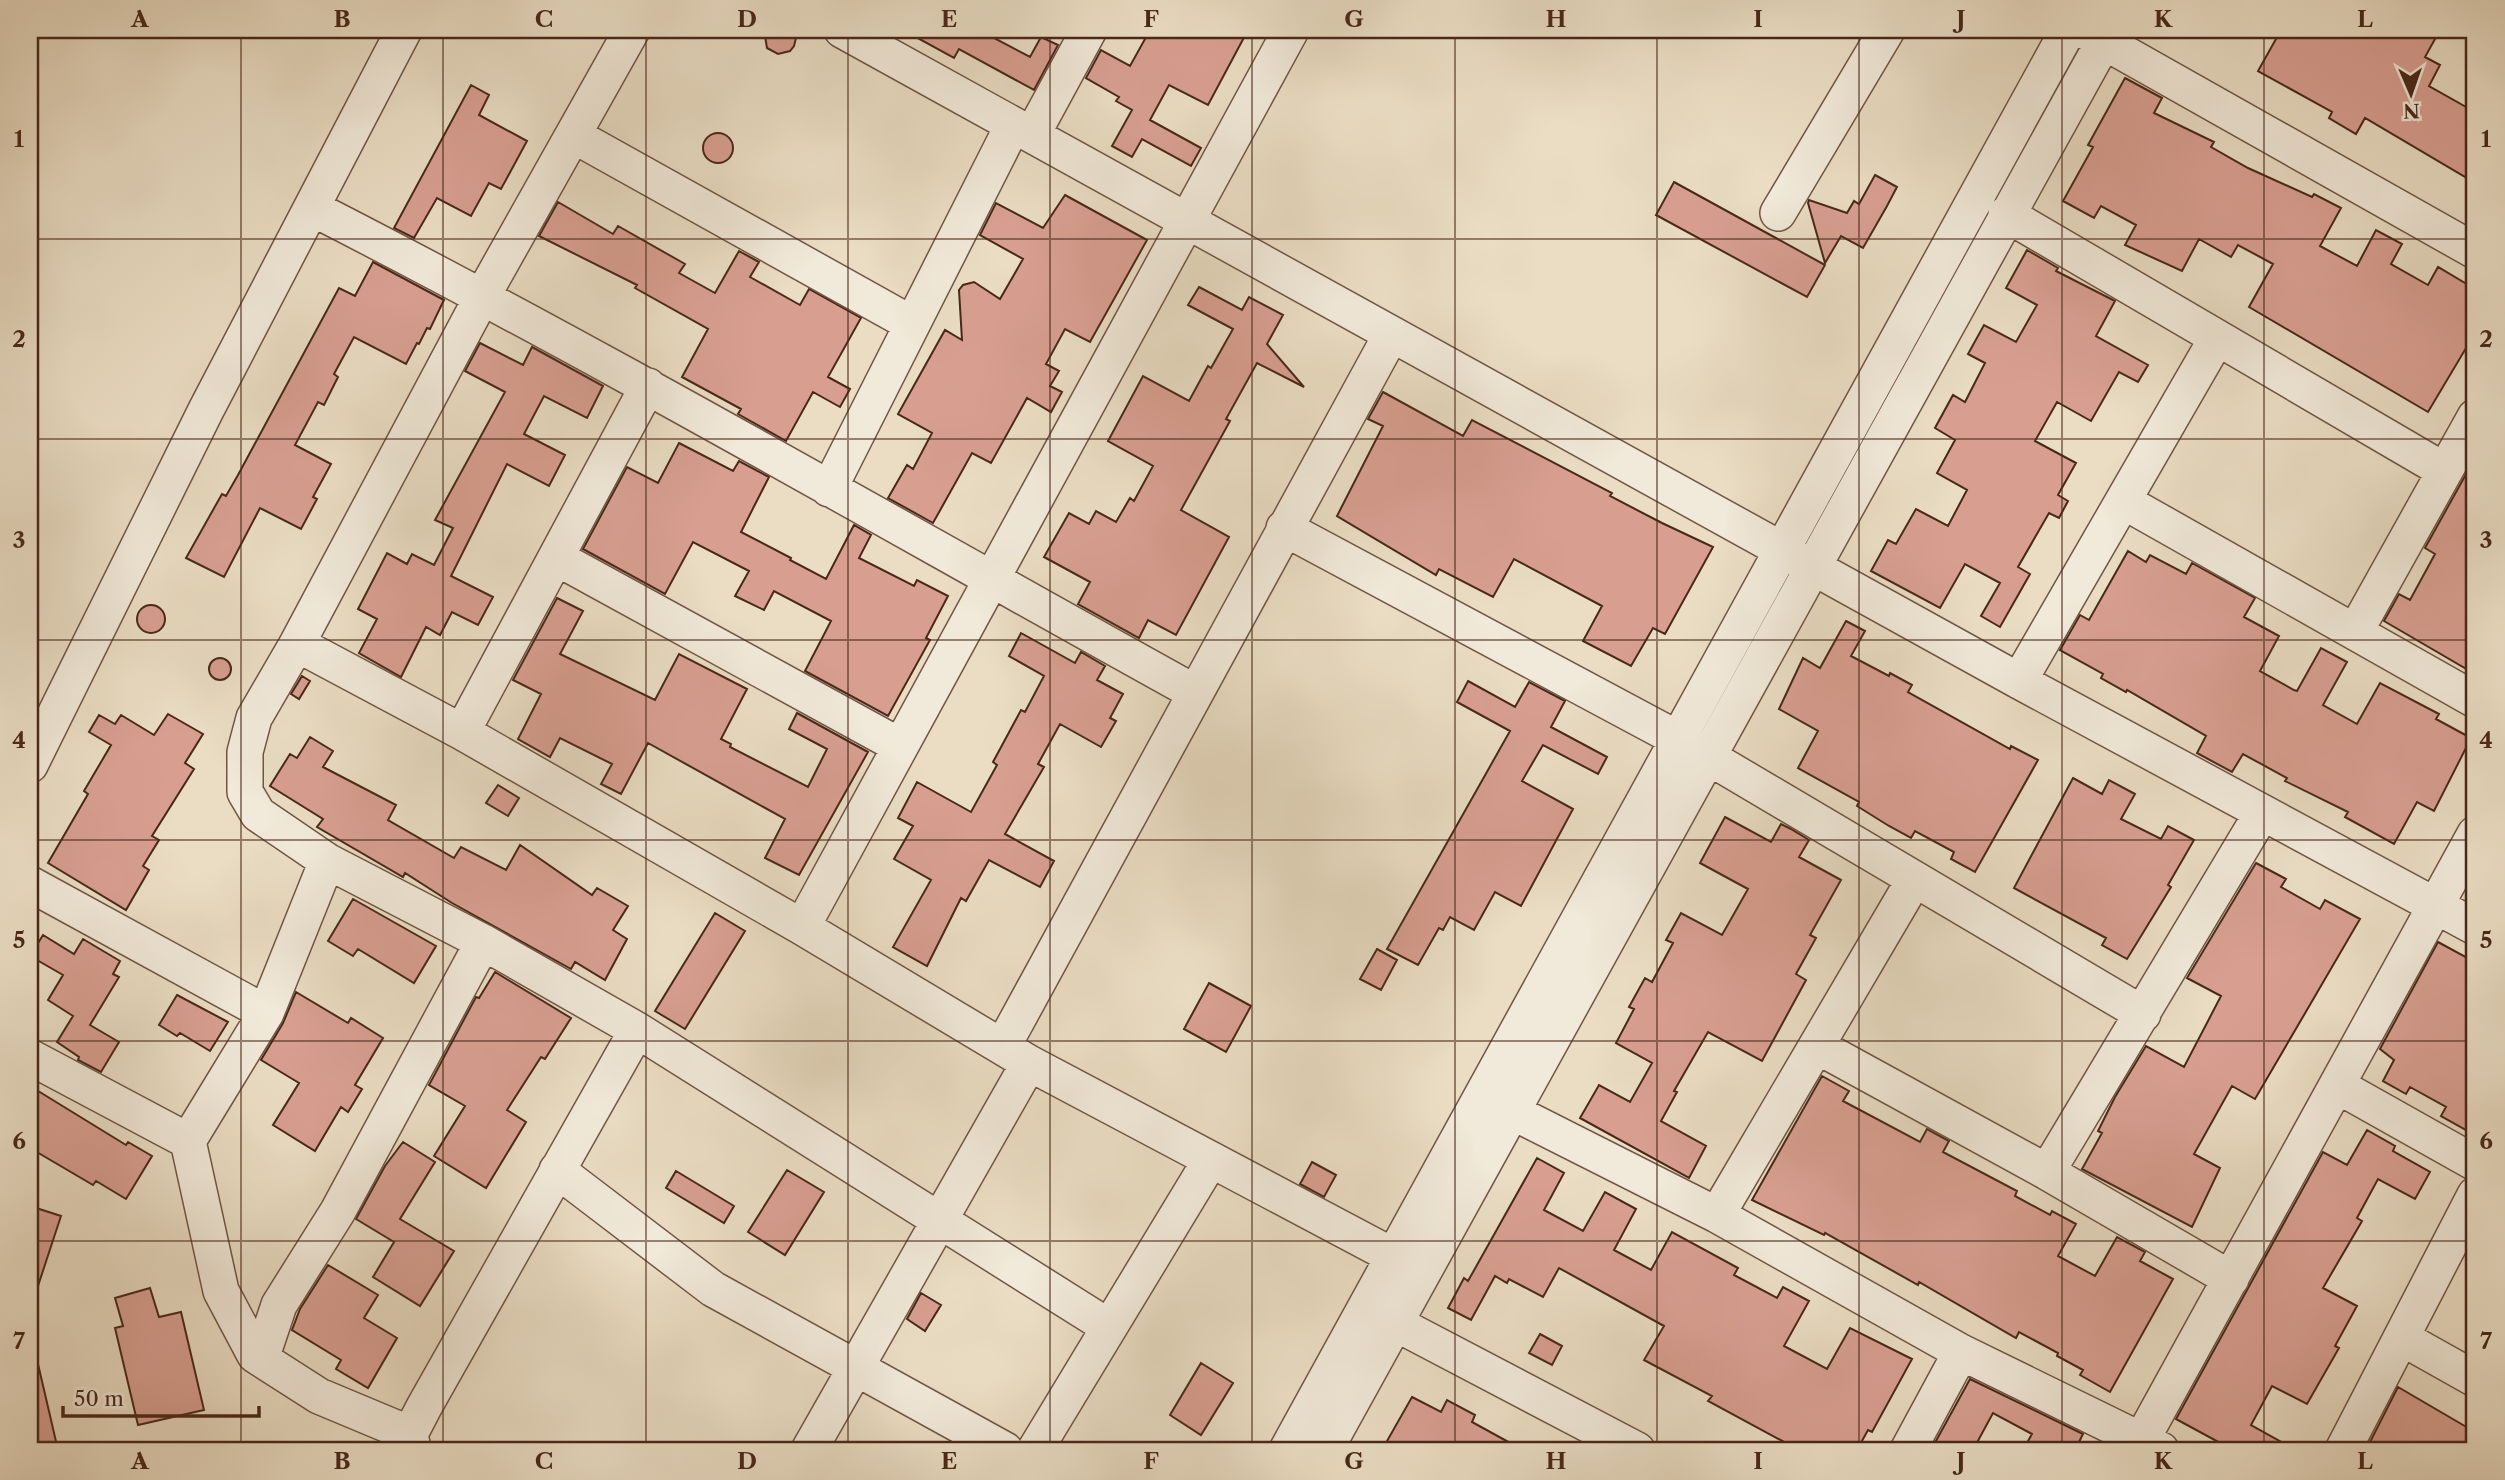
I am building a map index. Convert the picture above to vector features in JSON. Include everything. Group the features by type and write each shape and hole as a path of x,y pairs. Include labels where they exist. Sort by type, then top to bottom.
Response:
{"street":[{"path":"30,765 206,410 404,30"},
{"path":"632,30 483,295 297,644 254,718 246,752 245,792 258,814 327,861 483,942 637,1030 1109,1327"},
{"path":"829,489 912,324 1022,130 1089,30"},
{"path":"802,927 1291,30"},
{"path":"1778,213 1887,30"},
{"path":"1287,1450 1393,1256 1496,1105 1708,756 1798,558 2068,30"},
{"path":"854,32 1022,130 1391,335 2019,681 2475,927"},
{"path":"1325,1450 1395,1323 1496,1105 1678,738 1798,558 2006,214 2099,34 2475,251"},
{"path":"573,135 912,324"},
{"path":"312,208 483,295 1194,692"},
{"path":"2006,214 2445,471"},
{"path":"809,1450 854,1367 941,1220 1016,1055 1194,692 1391,335"},
{"path":"2019,681 2217,338"},
{"path":"462,732 648,386"},
{"path":"2355,632 2475,417"},
{"path":"2123,501 2475,700"},
{"path":"1284,528 1678,738 2143,1014"},
{"path":"557,558 900,746"},
{"path":"297,644 462,732 802,927 1016,1055 1210,1161 1393,1256"},
{"path":"2047,1172 2262,813"},
{"path":"1496,1105 1717,1215 1961,1352 2146,1447 2231,1279 2475,835"},
{"path":"327,861 266,1013 188,1141 221,1291 255,1355 319,1396 410,1445 557,1170 637,1030"},
{"path":"1717,1215 1914,880"},
{"path":"30,884 266,1013"},
{"path":"261,1359 279,1305 338,1211 483,942"},
{"path":"1817,1046 2047,1172 2231,1279"},
{"path":"30,1057 188,1141"},
{"path":"2338,1086 2475,1163"},
{"path":"1035,1450 1210,1161"},
{"path":"557,1170 713,1289 1005,1450"},
{"path":"2343,1450 2475,1195"},
{"path":"1395,1323 1637,1450"},
{"path":"2402,1339 2475,1379"},
{"path":"1908,1450 1961,1352"}],"building":[{"path":"764,30 798,30 794,46 790,51 778,54 767,48"},
{"path":"903,30 979,30 1030,57 1041,37 1058,45 1034,90 959,49 954,58"},
{"path":"1150,30 1248,30 1208,105 1169,85 1150,120 1201,148 1191,166 1142,139 1132,157 1112,146 1132,110 1116,101 1119,97 1086,78 1101,50 1130,66"},
{"path":"2281,30 2440,30 2425,57 2440,65 2429,86 2475,112 2475,164 2467,178 2365,118 2356,134 2329,118 2332,112 2258,71"},
{"path":"2125,78 2162,98 2154,113 2214,142 2211,147 2248,168 2312,197 2314,194 2341,208 2320,246 2357,266 2376,230 2402,244 2391,264 2428,285 2438,267 2475,289 2475,333 2428,412 2249,307 2273,264 2238,245 2231,257 2199,239 2182,271 2125,245 2136,225 2101,206 2094,218 2063,201 2093,147 2088,145"},
{"path":"471,85 489,95 479,115 527,141 501,189 489,183 471,216 437,198 414,238 394,228"},
{"path":"718,133 729,137 733,148 729,159 718,163 707,159 703,148 707,137"},
{"path":"1875,175 1897,187 1887,206 1863,248 1841,236 1825,263 1809,200 1847,213 1854,201 1859,204"},
{"path":"1674,182 1825,265 1807,297 1656,215"},
{"path":"1065,195 1147,240 1090,342 1065,329 1046,364 1059,371 1050,386 1062,392 1051,412 1027,398 991,463 972,453 933,523 888,498 907,465 913,469 932,433 898,414 945,330 962,340 959,290 963,285 974,282 1000,299 1023,259 980,235 996,203 1043,228"},
{"path":"558,202 613,234 618,226 685,264 679,273 715,293 739,251 759,262 750,277 800,305 809,289 861,318 828,377 850,389 840,407 813,392 786,441 738,414 741,409 682,377 708,329 635,288 637,285 539,236"},
{"path":"2027,250 2058,268 2056,271 2115,301 2096,336 2148,365 2138,382 2119,372 2091,421 2057,402 2035,441 2076,463 2058,495 2068,501 2059,518 2049,513 2018,567 2030,574 2000,627 1981,616 2000,583 1965,564 1940,608 1871,571 1888,540 1896,544 1916,509 1948,526 1967,490 1937,473 1955,440 1935,428 1953,395 1965,402 1985,363 1968,354 1984,325 2016,342 2037,305 2006,288"},
{"path":"373,262 444,300 430,329 427,328 406,364 354,337 334,374 338,377 324,405 318,402 295,445 331,464 313,497 317,499 301,529 260,508 224,577 186,558 222,494 226,496 238,475 339,288 355,296"},
{"path":"1199,287 1242,310 1249,297 1283,315 1267,344 1304,387 1257,363 1226,419 1230,421 1181,510 1229,537 1176,635 1148,620 1139,638 1078,604 1090,582 1044,557 1069,513 1089,524 1096,511 1116,522 1130,498 1134,501 1153,466 1108,441 1143,376 1189,401 1208,366 1211,368 1233,329 1188,305"},
{"path":"480,343 523,365 532,347 603,386 587,418 544,396 524,434 565,455 549,486 507,464 451,576 493,597 478,625 452,612 440,635 426,627 401,677 359,653 377,619 358,609 387,553 407,564 412,554 434,565 453,528 435,520 505,392 465,371"},
{"path":"1383,392 1463,436 1472,420 1612,493 1610,496 1713,547 1665,634 1653,628 1631,666 1583,641 1602,606 1514,559 1493,597 1439,569 1436,575 1337,516 1383,426 1368,419"},
{"path":"679,443 733,471 739,461 769,477 741,532 791,558 790,560 826,579 854,525 871,535 859,558 914,586 917,580 948,596 926,638 930,640 888,716 805,671 831,621 774,591 764,610 735,596 749,571 693,542 665,594 583,549 627,467 658,483"},
{"path":"2475,458 2475,535 2466,553 2475,558 2475,674 2384,621 2399,594 2410,600 2435,554 2425,548"},
{"path":"2128,551 2146,562 2150,555 2186,574 2192,563 2255,598 2244,617 2279,636 2260,671 2294,690 2297,691 2321,648 2347,662 2323,705 2357,724 2380,683 2439,714 2436,719 2471,738 2434,811 2417,802 2394,844 2345,817 2348,812 2285,781 2287,778 2243,754 2232,772 2197,753 2206,736 2101,678 2103,674 2060,650 2080,615 2089,620"},
{"path":"557,598 583,611 560,654 655,700 679,654 747,689 721,739 731,744 730,747 808,787 827,749 789,729 797,713 868,752 799,875 765,858 785,819 648,743 621,794 601,784 612,764 560,738 550,757 518,739 541,694 513,680"},
{"path":"151,605 161,609 165,619 161,629 151,633 141,629 137,619 141,609"},
{"path":"1846,621 1865,631 1851,656 1912,685 1908,692 2010,749 2011,746 2038,760 1975,872 1951,859 1954,852 1915,831 1911,838 1857,806 1859,802 1798,768 1818,731 1779,709 1803,658 1820,668"},
{"path":"1021,633 1075,663 1081,652 1105,666 1097,680 1123,694 1110,718 1116,721 1101,747 1060,724 1038,764 1044,767 1005,834 1054,861 1040,887 989,860 966,901 961,898 927,966 893,947 931,880 894,859 913,826 898,818 917,782 971,812 997,765 993,762 1021,710 1025,712 1044,676 1009,656"},
{"path":"220,658 228,661 231,669 228,677 220,680 212,677 209,669 212,661"},
{"path":"302,676 310,681 299,699 291,694"},
{"path":"1468,681 1515,707 1529,682 1565,701 1551,727 1607,757 1598,774 1543,745 1522,781 1573,809 1521,906 1495,892 1474,930 1450,917 1443,930 1439,928 1418,965 1387,949 1510,731 1457,702"},
{"path":"168,714 203,734 185,763 194,769 152,836 159,840 143,866 149,870 126,910 48,863 88,794 84,791 111,745 89,732 99,715 115,724 121,715 154,735"},
{"path":"310,737 333,751 323,767 396,805 388,820 454,858 461,847 506,870 520,845 592,895 597,888 628,906 613,930 627,939 605,980 575,962 571,969 452,903 405,873 403,877 317,827 323,819 270,786 290,754 297,758"},
{"path":"2073,778 2102,794 2109,780 2135,794 2121,819 2161,839 2168,826 2194,840 2168,885 2171,887 2127,959 2102,945 2106,938 2014,888"},
{"path":"498,785 519,798 508,816 486,803"},
{"path":"1725,817 1771,842 1781,824 1791,829 1809,840 1799,857 1841,880 1810,935 1816,938 1796,974 1806,980 1762,1061 1708,1032 1674,1091 1677,1092 1661,1121 1706,1146 1689,1178 1580,1118 1599,1085 1630,1102 1652,1063 1616,1043 1634,1009 1629,1007 1645,978 1652,982 1673,943 1666,940 1681,913 1722,935 1748,889 1700,863"},
{"path":"2256,863 2286,879 2281,887 2320,909 2325,900 2360,919 2255,1099 2232,1086 2194,1154 2220,1168 2192,1227 2082,1169 2102,1133 2098,1131 2115,1097 2146,1046 2184,1067 2221,996 2187,978"},
{"path":"353,899 436,946 414,983 358,949 353,956 328,941"},
{"path":"715,913 745,931 685,1029 655,1011"},
{"path":"43,935 74,954 83,939 120,961 113,974 119,977 90,1025 119,1042 101,1072 78,1060 79,1057 57,1042 73,1016 48,1000 63,975 30,956"},
{"path":"2438,942 2475,962 2475,1135 2441,1116 2446,1107 2410,1087 2406,1094 2383,1081 2394,1060 2380,1049"},
{"path":"1377,949 1397,960 1381,990 1360,979"},
{"path":"495,972 571,1018 545,1059 541,1057 507,1110 526,1122 486,1188 434,1156 465,1106 429,1085 476,997 479,998"},
{"path":"1209,983 1251,1006 1226,1052 1184,1029"},
{"path":"296,992 348,1023 351,1018 383,1038 355,1085 362,1089 348,1112 341,1107 315,1151 273,1125 299,1083 261,1060 283,1023"},
{"path":"177,995 228,1022 210,1051 180,1033 177,1036 159,1025"},
{"path":"1822,1076 1849,1091 1843,1101 1920,1142 1927,1129 1949,1141 1943,1152 2017,1191 2015,1196 2050,1215 2052,1211 2076,1224 2058,1256 2095,1276 2117,1237 2145,1252 2140,1261 2173,1279 2110,1392 2080,1375 2083,1370 2057,1356 2058,1353 2019,1332 2016,1338 1919,1282 1918,1285 1825,1233 1824,1235 1752,1200"},
{"path":"30,1086 126,1145 128,1142 152,1156 126,1199 96,1181 93,1185 30,1148"},
{"path":"2367,1130 2395,1146 2393,1151 2430,1172 2415,1199 2378,1179 2357,1218 2362,1221 2323,1288 2357,1306 2335,1346 2339,1348 2307,1404 2272,1386 2251,1425 2296,1450 2233,1450 2176,1419 2323,1152 2347,1165"},
{"path":"403,1142 435,1162 400,1219 454,1251 420,1306 373,1277 394,1242 356,1219 385,1166"},
{"path":"1537,1158 1564,1173 1544,1210 1583,1231 1605,1192 1636,1209 1614,1250 1651,1270 1672,1232 1738,1268 1734,1275 1777,1298 1783,1287 1809,1301 1784,1346 1827,1369 1850,1328 1912,1359 1872,1432 1868,1430 1857,1450 1799,1450 1708,1401 1712,1396 1644,1360 1664,1326 1559,1268 1543,1297 1509,1279 1507,1283 1495,1276 1471,1320 1448,1308 1464,1278 1468,1281"},
{"path":"1312,1162 1336,1175 1324,1197 1300,1184"},
{"path":"787,1170 824,1192 785,1255 748,1232"},
{"path":"676,1171 734,1206 724,1223 666,1188"},
{"path":"30,1206 61,1216 34,1298 30,1297"},
{"path":"328,1265 378,1295 364,1318 397,1338 368,1388 336,1369 341,1360 292,1330 300,1309"},
{"path":"150,1288 159,1317 181,1312 204,1410 138,1425 115,1328 123,1326 115,1298"},
{"path":"921,1293 941,1305 925,1331 907,1319"},
{"path":"1540,1334 1562,1346 1552,1365 1529,1353"},
{"path":"1201,1363 1233,1383 1201,1435 1170,1415"},
{"path":"38,1364 58,1450 30,1450 30,1365"},
{"path":"1970,1379 2083,1434 2075,1450 2023,1450 2032,1434 1993,1413 1973,1450 1931,1450"},
{"path":"2398,1387 2475,1432 2475,1450 2386,1450 2370,1442"},
{"path":"1412,1397 1441,1412 1447,1400 1475,1415 1472,1422 1523,1450 1403,1450 1387,1441"}]}
